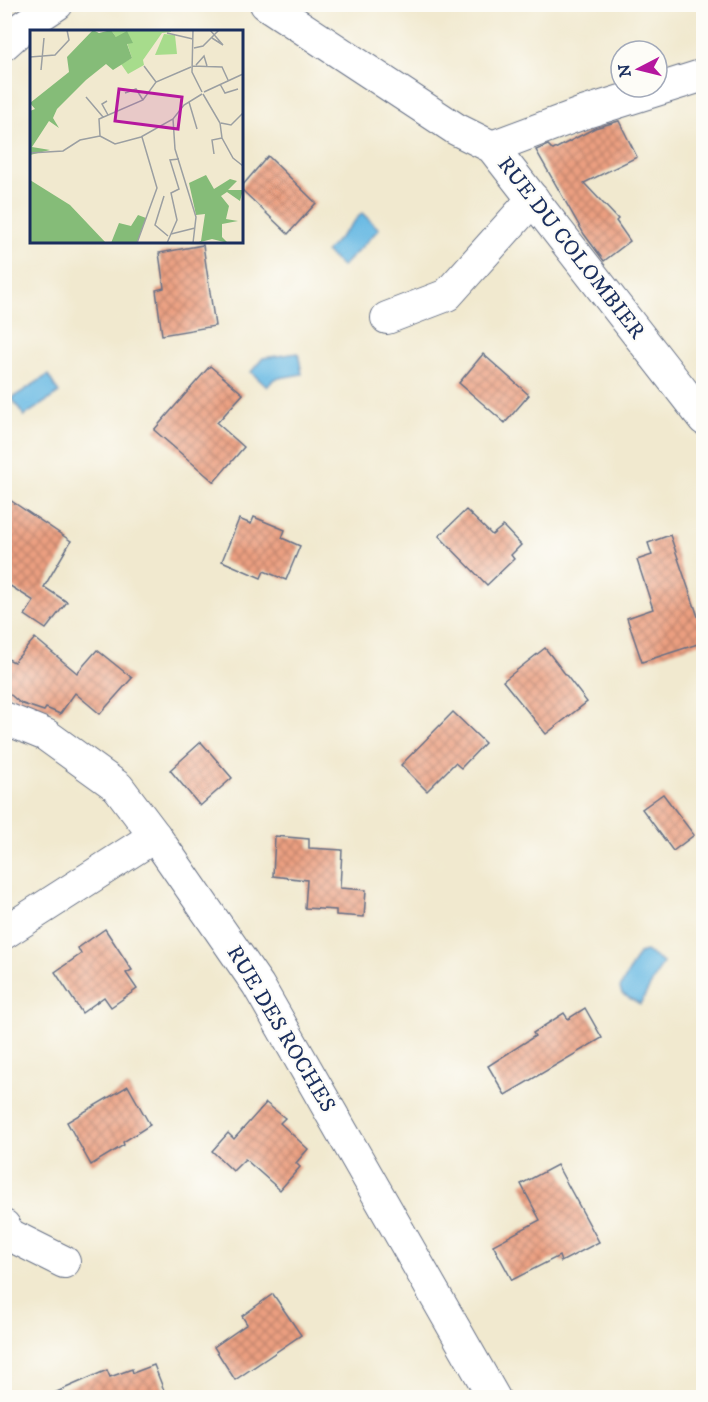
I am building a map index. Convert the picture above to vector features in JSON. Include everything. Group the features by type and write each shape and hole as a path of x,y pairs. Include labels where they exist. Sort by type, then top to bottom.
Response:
{"street":[{"path":"4,44 24,26 57,4"},
{"name":"RUE DU COLOMBIER","path":"266,4 456,129 492,147 704,418"},
{"path":"492,147 583,113 704,75"},
{"path":"387,318 447,295 533,200"},
{"name":"RUE DES ROCHES","path":"4,718 45,735 118,787 156,836 258,985 494,1398"},
{"path":"4,933 156,836"},
{"path":"4,1226 10,1235 64,1262"}],"water":[{"path":"362,213 379,229 342,267 326,252"},
{"path":"298,353 302,374 274,379 267,387 251,372 263,358"},
{"path":"48,375 59,393 24,416 12,398"},
{"path":"646,951 663,963 640,1004 622,994 620,988 639,953"}],"building":[{"path":"619,121 637,157 584,183 618,219 616,221 630,241 604,261 584,234 536,150 548,145 553,150 595,128"},
{"path":"268,156 316,203 288,234 243,191 243,185"},
{"path":"203,245 215,326 162,335 156,290 164,288 159,253"},
{"path":"483,354 529,395 505,423 459,383"},
{"path":"210,366 243,394 217,423 244,447 214,482 154,430"},
{"path":"4,496 71,541 44,587 67,602 46,629 25,615 34,601 4,582"},
{"path":"466,510 492,535 503,526 521,545 511,555 514,559 487,585 439,536"},
{"path":"254,517 285,530 282,538 300,546 286,580 264,571 261,578 222,561 239,519 251,524"},
{"path":"670,535 704,634 704,642 642,662 627,618 653,609 637,560 652,555 648,543"},
{"path":"35,638 77,673 97,650 132,678 100,714 75,693 60,714 46,708 44,711 20,703 4,689 4,657 14,662"},
{"path":"545,648 587,702 546,734 503,681"},
{"path":"453,712 485,743 461,768 455,763 427,791 401,765"},
{"path":"201,742 232,778 200,806 170,770"},
{"path":"663,794 694,835 673,851 642,809"},
{"path":"275,836 309,839 309,848 342,850 340,888 366,890 364,917 336,915 336,910 305,908 307,880 273,876"},
{"path":"105,929 132,970 126,973 137,989 111,1007 104,997 82,1013 55,972 81,954 78,948"},
{"path":"585,1008 602,1038 505,1095 488,1066 535,1036 533,1033 564,1013 568,1019"},
{"path":"128,1086 150,1125 123,1142 124,1145 91,1165 67,1122"},
{"path":"266,1103 285,1118 280,1123 308,1149 296,1163 300,1167 280,1190 245,1159 233,1171 212,1151 228,1133 234,1139"},
{"path":"557,1165 599,1242 561,1262 559,1256 512,1280 493,1245 540,1220 521,1184"},
{"path":"273,1294 301,1335 235,1380 214,1347 247,1324 242,1316"},
{"path":"154,1365 167,1398 43,1398 107,1370 110,1377 132,1369 133,1373"}]}
